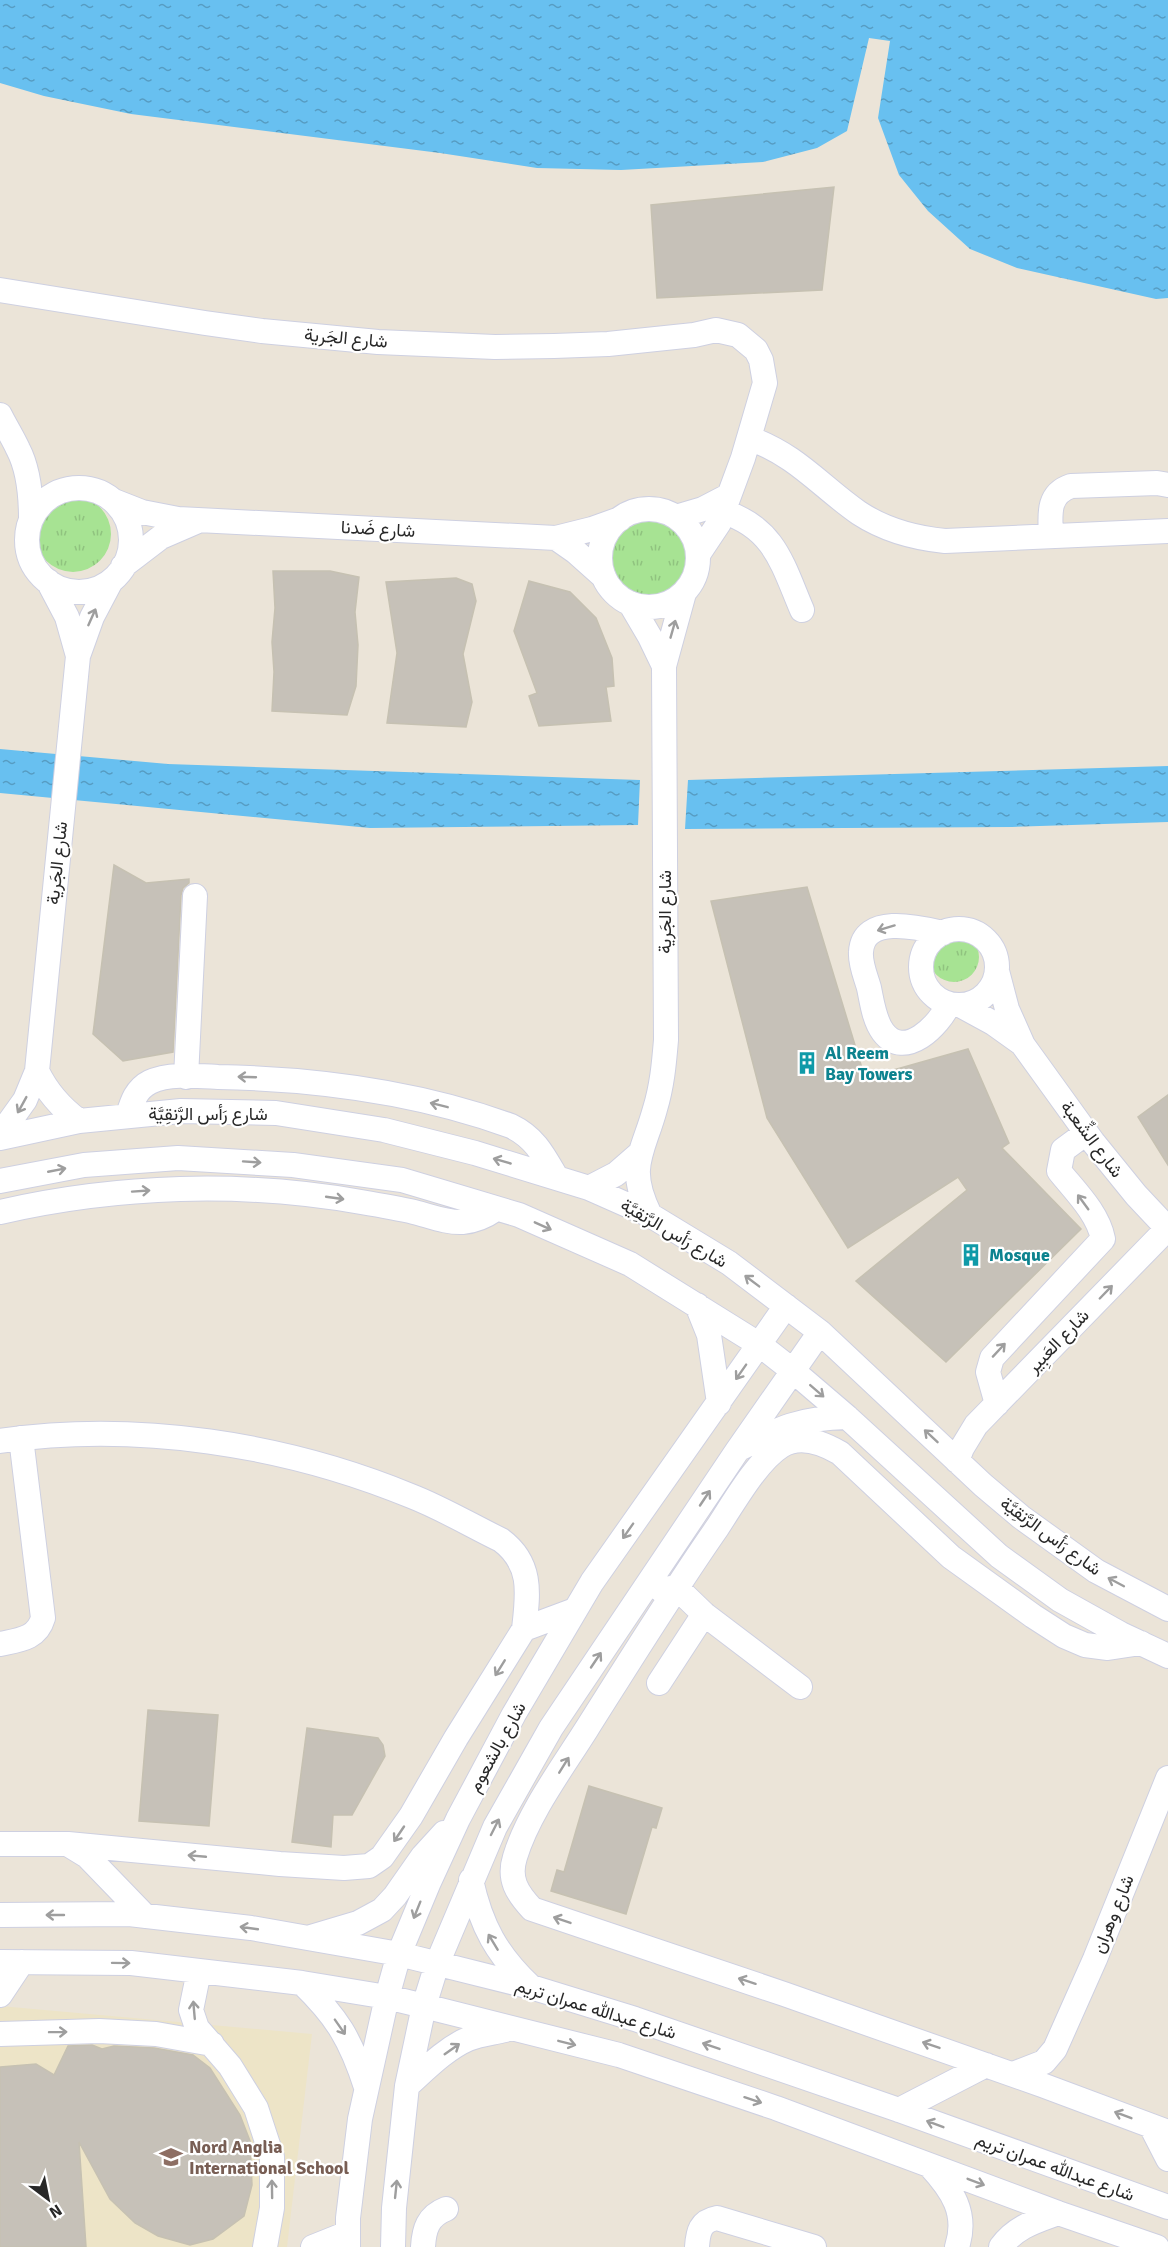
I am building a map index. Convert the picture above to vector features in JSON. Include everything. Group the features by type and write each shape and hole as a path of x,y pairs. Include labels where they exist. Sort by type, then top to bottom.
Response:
{"street":[{"name":"شارع الجَرية","path":"0,290 216,325 378,342 460,346 554,346 608,344 694,335 719,342 740,357 754,379 757,405 749,438 726,504 714,533 699,553"},
{"path":"0,415 19,450 29,484 31,519"},
{"path":"749,438 771,446 786,455 858,512 895,531 912,536 945,541 1168,531"},
{"path":"19,450 43,472 72,488"},
{"path":"1051,536 1051,505 1058,493 1064,489 1071,486 1168,485"},
{"path":"72,488 87,488 114,501 129,526 131,542 128,556 117,573 97,588 82,591 67,590 48,581 32,564 28,549 27,534 31,519 38,508 47,498 72,488"},
{"name":"شارع ضَدنا","path":"114,501 157,516 200,520 556,538 620,519"},
{"path":"676,517 726,504 770,541 780,556 802,610"},
{"path":"556,538 604,577 619,597 641,607 664,605 684,593 695,574 699,553 695,539 687,526 676,517 663,511 648,509 633,512 620,519 608,533 601,551 604,577"},
{"name":"شارع ضَدنا","path":"117,573 162,537 200,520"},
{"name":"شارع الجَرية","path":"0,1137 25,1100 37,1071 78,656 92,617 117,573"},
{"name":"شارع الجَرية","path":"48,581 67,617 78,656"},
{"name":"شارع الجَرية","path":"650,1215 644,1204 638,1179 639,1154 655,1110 664,1064 664,666 684,593"},
{"name":"شارع الجَرية","path":"630,603 664,666"},
{"path":"193,1076 203,896"},
{"path":"943,933 909,925 888,926 866,939 861,955 878,1023 889,1038 906,1042 928,1033 955,1005"},
{"path":"966,930 977,933 993,949 997,960 997,971 989,991 971,1003 955,1005 939,999 930,991 924,982 921,970 922,959 934,939 943,933 966,930"},
{"name":"شارع الشِّعبة","path":"997,971 1007,1009 1023,1045 1086,1133 1136,1195 1168,1229"},
{"name":"شارع الشِّعبة","path":"955,1005 993,1023 1023,1045"},
{"path":"37,1071 54,1099 79,1121"},
{"path":"128,1115 134,1098 143,1086 157,1080 193,1076 335,1084 408,1098 498,1122 522,1132 539,1147 555,1175"},
{"name":"شارع رَأس الرَّنقِيَّة","path":"0,1137 79,1121 128,1115 181,1111 276,1113 384,1130 555,1175 589,1188 650,1215 729,1263 820,1332 957,1461 1021,1517 1096,1571 1168,1609"},
{"path":"997,1404 988,1372 992,1358 1103,1239 1101,1228 1059,1171 1063,1150 1086,1133"},
{"name":"شارع الجَرية","path":"589,1188 616,1174 639,1154"},
{"path":"0,1181 84,1165 178,1158 293,1165 402,1180 519,1215 630,1264 760,1345 847,1417 999,1556 1060,1600 1168,1656"},
{"path":"0,1212 73,1198 120,1192 216,1189 324,1196 407,1210 453,1222 480,1218 496,1209"},
{"name":"شارع العَبِير","path":"957,1461 972,1431 1168,1229"},
{"path":"697,1305 709,1335 719,1403"},
{"name":"شارع بالشعوم","path":"348,2240 360,2119 387,1997 399,1954 458,1819 514,1714 592,1582 786,1306"},
{"name":"شارع بالشعوم","path":"393,2247 394,2208 407,2086 424,2006 437,1964 495,1827 551,1728 737,1450 820,1332"},
{"path":"737,1450 788,1425 817,1418 847,1417"},
{"path":"0,1644 33,1635 43,1618 11,1439 121,1434 221,1443 318,1463 412,1496 501,1540 520,1560 528,1586 524,1629 456,1738 411,1816 381,1857 369,1866 344,1868 280,1856 227,1850 0,1844"},
{"path":"1141,1643 1108,1648 1085,1645 1064,1636 990,1587 951,1557 840,1453 825,1444 806,1440 783,1445 771,1454 676,1587 543,1799 515,1857 512,1879 520,1896 532,1909 1013,2074 1160,2129 1168,2159"},
{"path":"641,1593 676,1587"},
{"path":"676,1587 704,1614 800,1687"},
{"path":"524,1629 575,1610"},
{"path":"659,1683 704,1614"},
{"path":"530,1765 537,1778 543,1799"},
{"name":"شارع وهران","path":"1013,2074 1044,2062 1055,2049 1095,1959 1168,1778"},
{"path":"306,1938 358,1923 382,1910 423,1856 458,1819"},
{"path":"68,1844 87,1856 145,1916"},
{"path":"471,1880 477,1908 488,1933 514,1971 531,1987"},
{"name":"شارع عبدالله عمران تريم","path":"0,1915 129,1914 251,1928 399,1954 531,1987 635,2019 899,2110 1168,2207"},
{"path":"0,1995 11,1962"},
{"name":"شارع عبدالله عمران تريم","path":"11,1962 131,1963 302,1983 387,1997 424,2006 619,2055 776,2108 1058,2213 1157,2247"},
{"path":"199,1971 191,2010 197,2028 230,2067 256,2108 272,2157 272,2208 265,2247"},
{"path":"302,1983 323,2004 350,2042 366,2087"},
{"path":"407,2086 458,2045 481,2035 510,2029"},
{"path":"0,2034 111,2032 156,2034 212,2044"},
{"path":"1055,2049 1067,2085 1079,2099"},
{"path":"899,2110 986,2065"},
{"path":"928,2164 944,2181 956,2199 961,2219 957,2247"},
{"path":"423,2247 427,2224 435,2214 446,2209"},
{"path":"1001,2247 1022,2227 1058,2213"},
{"path":"697,2247 698,2231 701,2226 717,2218 814,2247"},
{"path":"313,2247 348,2240"}],"shaded area":[{"name":"Nord Anglia International School","path":"0,2006 312,2034 287,2247 0,2247"}],"green space":[{"path":"73,496 88,499 100,507 108,519 111,534 108,549 100,561 88,569 73,572 58,569 46,561 38,549 35,534 38,519 46,507 58,499"},
{"path":"650,521 665,524 677,532 685,544 688,559 685,574 677,586 665,594 650,597 635,594 623,586 615,574 612,559 615,544 623,532 635,524"},
{"path":"949,932 959,932 972,939 979,952 979,962 972,975 959,982 949,982 940,978 933,971 929,962 929,952 933,943 940,936"}],"water":[{"path":"0,0 1168,0 1168,298 1156,299 1017,268 970,249 928,211 899,175 878,118 890,41 869,38 847,131 817,148 763,162 621,170 537,168 440,153 131,114 44,96 0,83"},
{"path":"0,749 168,764 640,780 638,825 370,828 0,793"},
{"path":"1168,766 1168,822 1012,827 685,829 688,780"}],"building":[{"path":"834,187 822,290 657,298 651,205"},
{"path":"273,571 330,571 359,577 355,612 358,645 356,686 347,715 272,711 274,672 272,642 275,608"},
{"path":"456,578 472,584 476,601 463,654 472,702 466,727 387,723 397,653 386,582"},
{"path":"529,581 570,592 596,618 612,658 614,686 606,687 611,721 539,726 529,696 537,693 514,631"},
{"path":"114,865 146,883 189,879 181,895 173,1052 123,1061 93,1034"},
{"name":"Al Reem Bay Towers","path":"807,887 865,1078 968,1049 1009,1143 1002,1148 1081,1229 946,1362 856,1281 967,1190 958,1177 848,1248 767,1118 711,901"},
{"path":"1168,1095 1168,1165 1138,1117"},
{"path":"148,1710 218,1715 209,1826 139,1821"},
{"path":"307,1728 378,1738 383,1745 385,1756 352,1815 333,1815 331,1847 292,1842"},
{"path":"589,1786 662,1808 656,1828 652,1827 626,1914 551,1891 557,1870 564,1872"},
{"name":"Nord Anglia International School","path":"92,2045 102,2049 114,2046 154,2048 193,2055 210,2068 240,2115 250,2141 252,2185 244,2216 213,2239 190,2245 158,2236 135,2223 110,2199 79,2142 86,2247 0,2247 0,2067 36,2064 54,2075 68,2046"}],"place":[{"name":"Al Reem Bay Towers","path":"807,1063"},
{"name":"Mosque","path":"971,1255"},
{"name":"Nord Anglia International School","path":"171,2157"}]}
